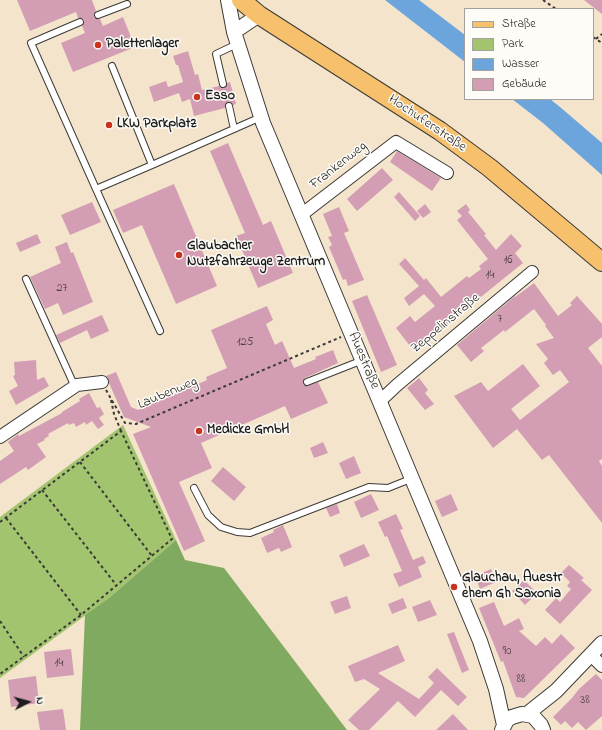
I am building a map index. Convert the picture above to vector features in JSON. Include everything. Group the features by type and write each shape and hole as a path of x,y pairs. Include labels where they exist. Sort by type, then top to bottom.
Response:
{"main road":[{"name":"Hochuferstraße","path":"241,0 259,15 440,131 490,168 602,262"}],"street":[{"name":"Auestraße","path":"228,0 236,38 261,118 480,641 496,689 503,728"},
{"path":"236,38 259,15"},
{"name":"Frankenweg","path":"301,215 396,142 447,173"},
{"name":"Zeppelinstraße","path":"380,401 532,272"},
{"path":"0,437 75,387 102,382"},
{"path":"503,728 507,720 522,714 556,692 602,643"},
{"path":"591,655 602,666"},
{"name":"Auestraße","path":"496,689 522,714 538,720 542,727"},
{"path":"542,727 556,692"}],"lane":[{"path":"98,15 127,4"},
{"path":"80,22 31,43 160,332"},
{"path":"223,84 216,54 236,38"},
{"path":"112,66 152,166"},
{"path":"228,106 234,129"},
{"path":"96,189 261,118"},
{"path":"26,279 75,387"},
{"path":"307,382 362,360"},
{"path":"194,488 208,514 221,527 236,532 250,533 369,487 388,488 412,478"}],"path":[{"path":"544,0 555,8"},
{"path":"602,34 596,39 602,43"},
{"name":"Laubenweg","path":"102,382 125,422 136,424 351,333"},
{"path":"0,674 117,586 172,539 114,414 110,398"},
{"path":"0,522 122,430"},
{"path":"80,462 152,556"},
{"path":"42,490 117,586"},
{"path":"6,518 80,615"},
{"path":"0,621 24,657"}],"green space":[{"path":"123,425 176,540 109,598 0,678 0,517"},
{"path":"176,540 185,560 224,568 347,730 80,730 85,615 109,598"}],"water":[{"path":"385,0 419,0 464,34 464,61"},
{"path":"513,100 551,100 560,107 602,143 602,175 543,123"}],"building":[{"path":"17,0 92,0 96,11 94,17 100,19 103,26 123,17 135,47 73,72 61,43 85,33 82,26 84,20 78,18 76,12 30,31"},
{"path":"584,0 602,0 602,14"},
{"path":"188,51 195,75 198,74 202,90 219,86 224,88 227,86 227,83 230,82 236,104 233,105 231,102 228,102 225,104 225,108 194,116 190,99 182,102 179,93 154,102 149,87 166,81 168,87 183,82 178,65 176,65 173,56"},
{"path":"228,143 263,225 271,221 293,273 258,288 236,236 245,233 210,151"},
{"path":"397,151 441,178 432,191 390,162"},
{"path":"382,168 393,180 357,211 347,199"},
{"name":"Glaubacher Nutzfahrzeuge Zentrum","path":"174,184 217,286 176,304 142,225 123,233 113,210"},
{"path":"399,192 420,216 415,221 394,197"},
{"path":"92,202 101,222 70,235 61,215"},
{"path":"425,204 431,212 423,218 417,211"},
{"path":"466,204 470,210 468,212 486,234 484,235 496,250 511,234 522,246 515,253 523,263 414,351 396,328 410,316 415,322 435,306 424,294 409,306 404,298 419,286 399,264 405,258 424,280 426,278 441,297 467,276 469,278 481,269 479,266 488,259 457,220 462,216 457,211"},
{"path":"339,207 349,231 344,233 364,280 348,286 346,279 343,280 329,247 332,245 328,237 332,236 323,214"},
{"path":"37,234 41,243 20,252 16,243"},
{"path":"67,242 71,253 73,252 93,302 63,315 58,303 45,309 30,277 61,263 55,247"},
{"path":"534,283 558,316 572,305 570,303 577,296 602,324 602,337 588,348 602,366 602,459 599,461 602,466 602,523 549,455 542,460 517,429 493,448 454,396 481,382 488,391 523,364 540,386 511,409 520,420 569,382 560,370 553,375 544,363 548,359 536,344 554,338 534,309 505,332 504,330 481,348 484,351 471,362 457,345 515,296"},
{"path":"367,295 397,365 381,372 352,301"},
{"path":"267,306 273,320 266,324 275,345 282,341 294,368 333,350 338,363 305,378 303,382 304,385 307,386 318,382 328,403 291,419 285,406 201,443 212,468 179,482 205,541 184,551 133,434 151,427 124,417 106,376 116,372 131,407 138,410 207,380 206,377 227,368 211,330"},
{"path":"102,315 109,331 91,339 87,330 60,343 56,335"},
{"path":"36,360 37,380 44,377 49,386 16,405 9,391 18,386 13,376 15,375 14,362"},
{"path":"419,378 428,390 425,393 434,404 425,410 407,388"},
{"path":"89,393 97,408 100,407 104,414 99,418 104,425 98,429 92,421 86,425 85,422 76,427 74,423 69,425 68,423 48,434 49,436 44,439 45,440 37,444 46,457 28,470 26,467 0,484 0,461 14,451 8,442 18,434 19,436 62,413"},
{"path":"323,442 328,453 314,458 310,448"},
{"path":"354,456 361,473 346,479 339,463"},
{"path":"223,467 246,487 234,501 211,481"},
{"path":"371,494 379,510 361,518 354,502"},
{"path":"451,494 458,510 442,517 435,501"},
{"path":"337,504 340,513 330,517 326,508"},
{"path":"396,514 403,529 400,530 413,560 423,556 426,563 418,567 422,577 399,587 393,574 402,571 387,536 385,537 378,522"},
{"path":"283,525 292,547 281,552 279,548 267,553 261,538 274,532 273,530"},
{"path":"364,544 370,556 344,567 339,555"},
{"path":"569,565 584,578 581,580 592,590 560,624 545,610 556,598 560,602 571,589 567,586 570,582 561,573"},
{"path":"491,569 496,582 480,589 475,576"},
{"path":"524,580 537,593 525,605 512,591"},
{"path":"347,596 351,608 335,614 330,602"},
{"path":"403,598 407,608 392,614 388,604"},
{"path":"430,600 437,615 418,622 412,607"},
{"path":"494,602 504,626 519,618 524,629 519,631 536,646 545,637 552,644 561,634 575,648 524,698 516,697 503,661 501,662 479,608"},
{"path":"454,632 469,670 462,673 447,634"},
{"path":"398,645 405,661 378,673 419,699 434,683 428,677 437,668 467,697 458,706 441,690 415,717 398,701 369,730 359,730 348,720 380,689 364,679 355,682 348,666"},
{"path":"71,649 74,675 47,678 44,652"},
{"path":"596,674 602,680 602,716 586,730 578,722 572,728 565,721 561,725 553,717 579,689"},
{"path":"36,676 39,703 11,707 8,680"},
{"path":"63,709 66,730 40,730 37,712"},
{"path":"453,714 468,730 436,730"}],"place":[{"name":"Palettenlager","path":"98,45"},
{"name":"Esso","path":"197,97"},
{"name":"LKW Parkplatz","path":"109,125"},
{"name":"Glaubacher Nutzfahrzeuge Zentrum","path":"179,255"},
{"name":"Medicke GmbH","path":"199,431"},
{"name":"Glauchau, Auestr ehem Gh Saxonia","path":"454,587"}]}
